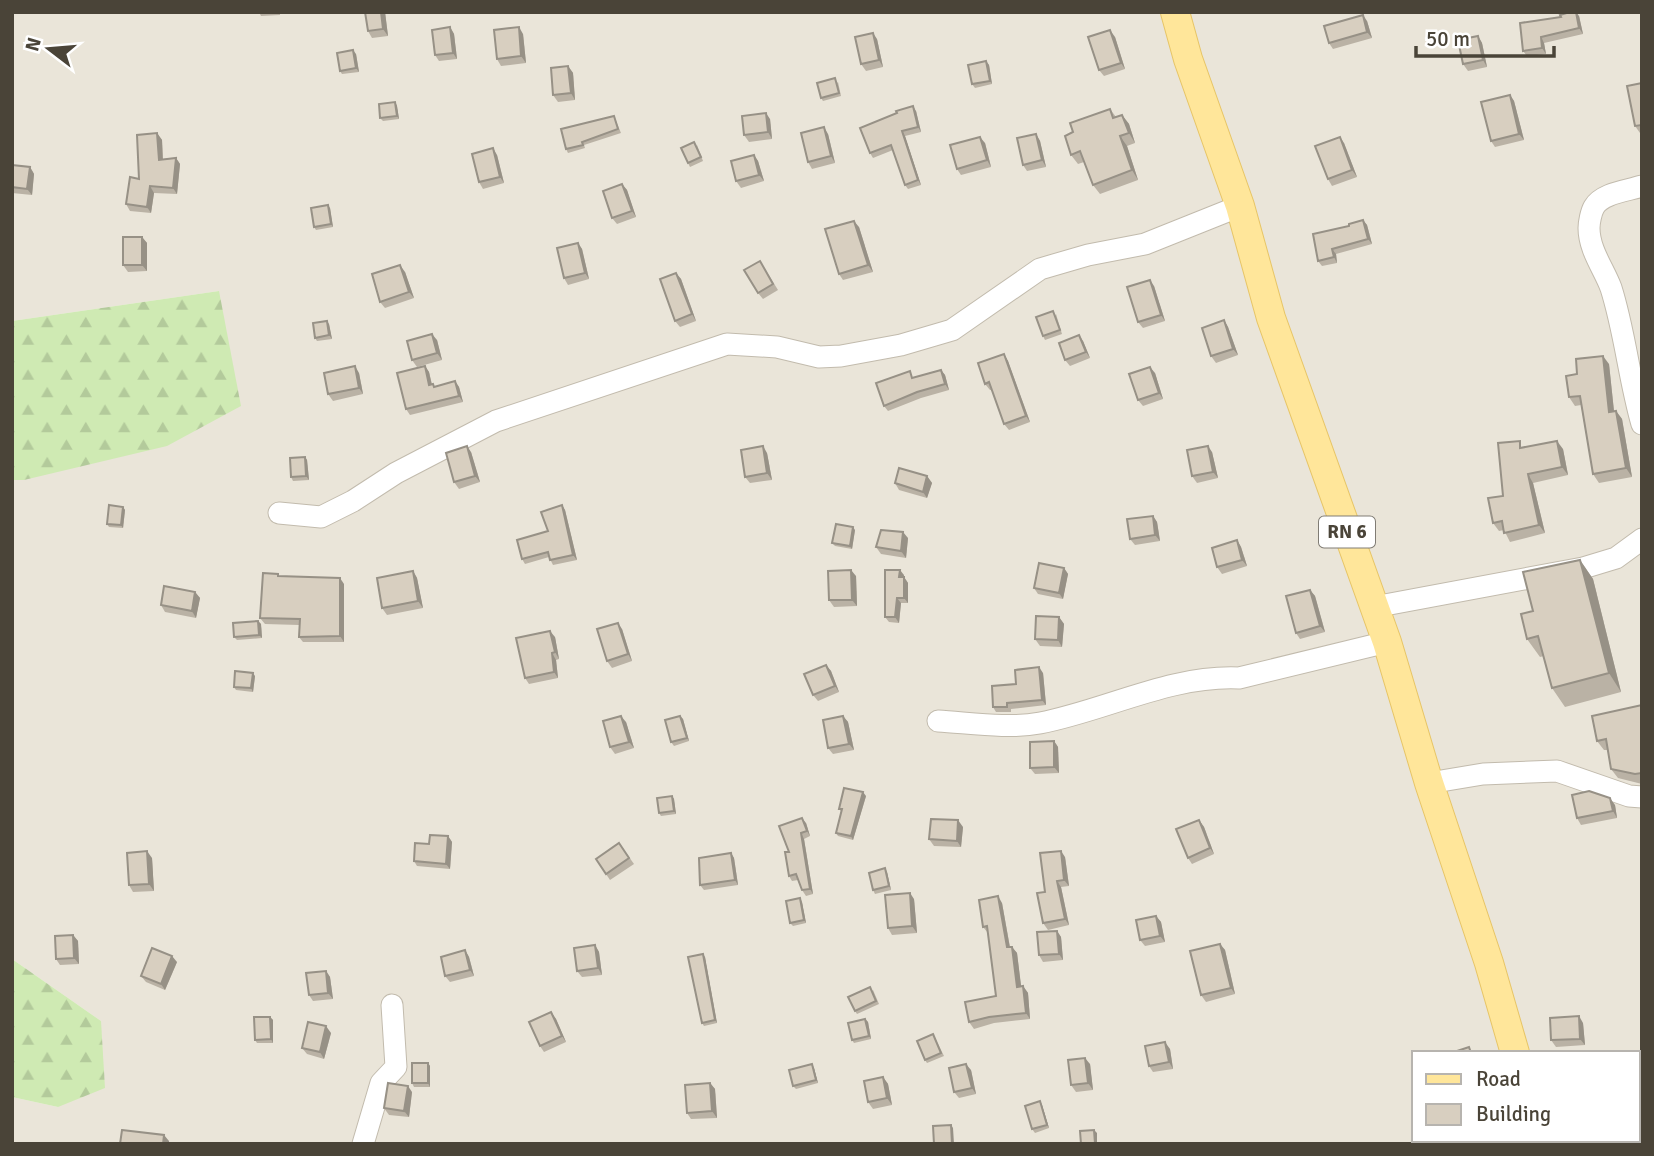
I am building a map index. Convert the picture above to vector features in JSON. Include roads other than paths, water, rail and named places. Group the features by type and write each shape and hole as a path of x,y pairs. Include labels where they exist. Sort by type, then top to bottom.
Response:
{"main road":[{"name":"RN 6","path":"1175,12 1188,59 1240,206 1271,318 1387,642 1429,783 1489,962 1514,1051"}],"street":[{"path":"1642,186 1601,199 1593,209 1589,228 1596,256 1610,286 1642,424"},
{"path":"279,513 298,517 321,517 496,421 727,344 777,347 820,357 841,356 901,345 952,330 1040,269 1088,255 1145,244 1240,206"},
{"path":"1374,607 1583,568 1616,558 1642,539"},
{"path":"938,721 997,725 1037,724 1073,716 1183,682 1218,677 1239,678 1387,642"},
{"path":"1429,783 1483,774 1557,772 1629,796 1642,797"},
{"path":"363,1144 382,1083 396,1067 392,1005"}]}
